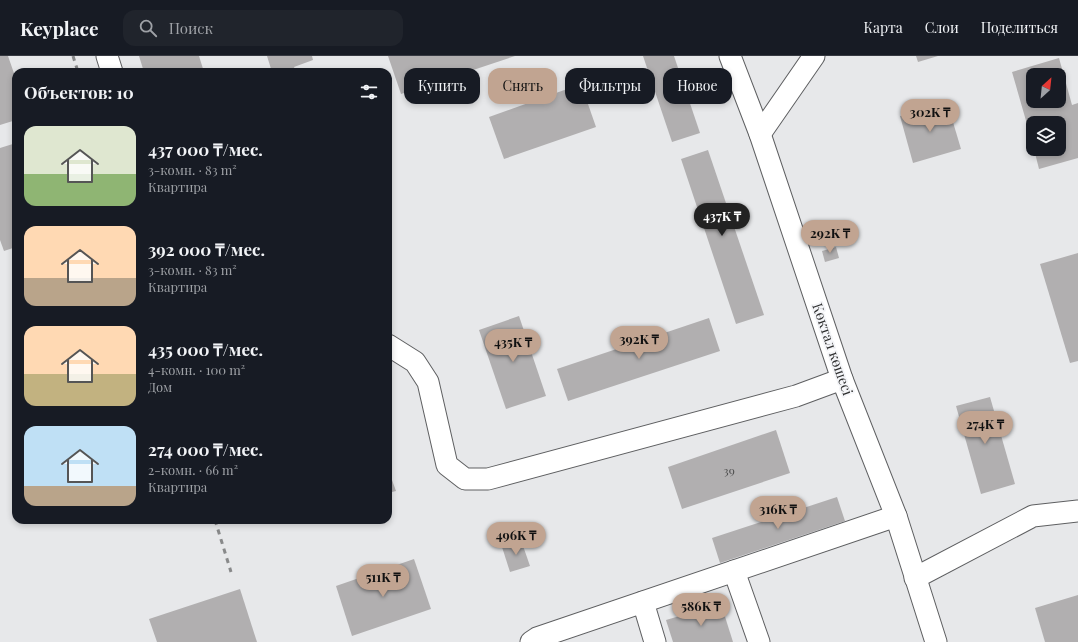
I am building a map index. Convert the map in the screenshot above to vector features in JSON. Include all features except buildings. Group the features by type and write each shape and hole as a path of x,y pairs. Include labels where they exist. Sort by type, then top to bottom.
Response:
{"lane":[{"path":"106,56 110,68"},
{"name":"Көктал көшесі","path":"730,56 760,134 842,378 896,516 932,640"},
{"path":"760,134 814,56"},
{"path":"392,348 414,362 428,382 447,465 465,479 488,479 496,477 796,396 842,378"},
{"path":"915,578 1033,516 1078,511"},
{"path":"531,642 537,638 896,516"},
{"path":"734,572 759,642"},
{"path":"643,602 655,642"}],"railway":[{"path":"73,56 77,68"},
{"path":"216,524 231,572"}]}
